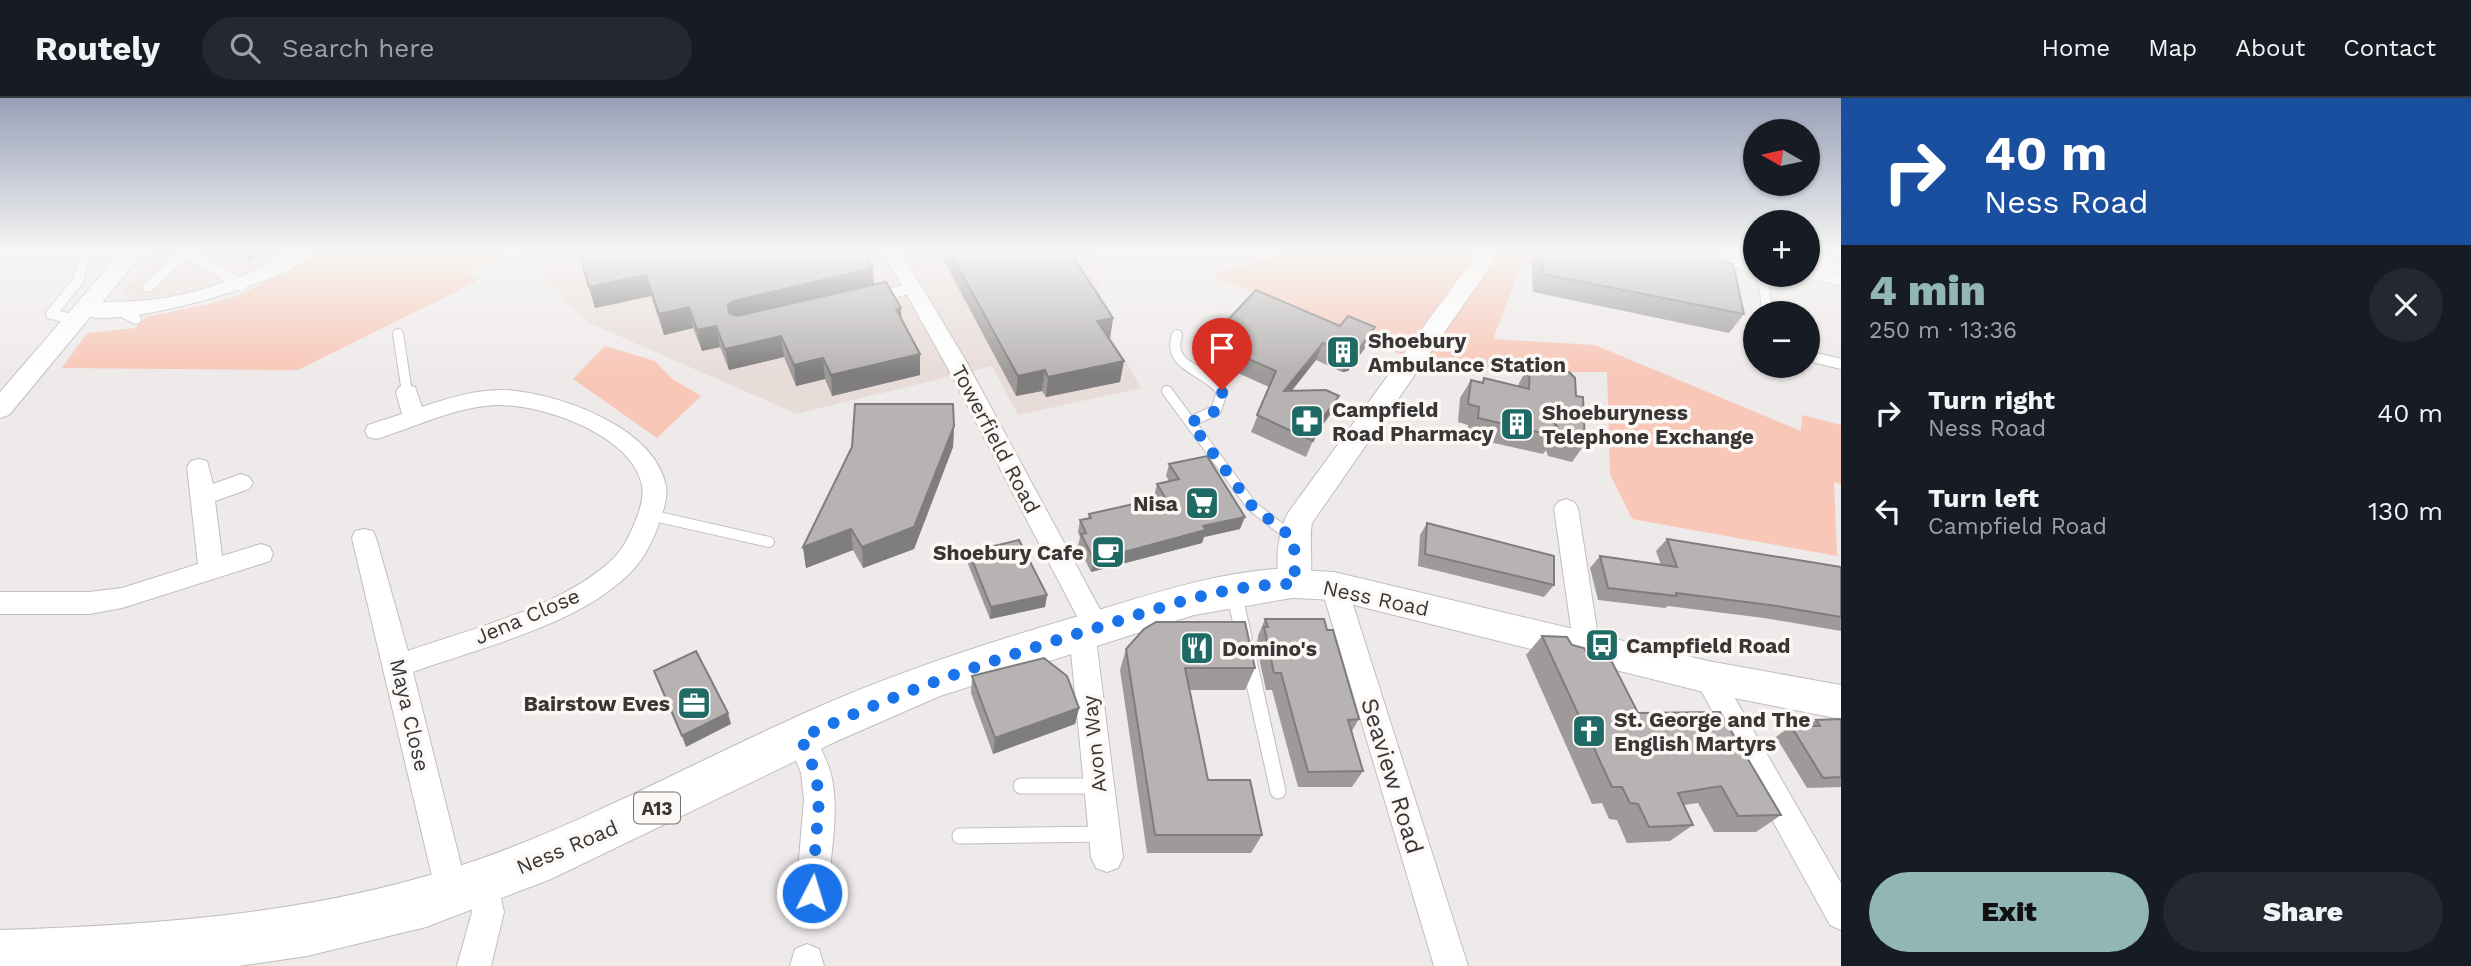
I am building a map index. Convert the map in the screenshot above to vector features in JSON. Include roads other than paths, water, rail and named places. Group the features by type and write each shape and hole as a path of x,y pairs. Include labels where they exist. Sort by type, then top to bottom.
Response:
{"main road":[{"name":"Ness Road","path":"0,956 101,960 350,920 468,887 656,808 872,704 1089,630 1259,583 1314,585 1708,677 1841,702"}],"street":[{"path":"1,405 99,293"},
{"path":"80,315 181,303 219,293"},
{"name":"Towerfield Road","path":"916,293 1089,630"},
{"path":"1314,585 1294,539 1298,522 1460,293"},
{"path":"407,392 415,419"},
{"name":"Jena Close","path":"376,431 462,403 512,397 565,408 627,444 654,482 654,503 636,550 617,570 590,589 514,623 398,666"},
{"path":"199,467 211,571"},
{"path":"203,496 241,483"},
{"path":"1566,508 1576,592 1587,649"},
{"name":"Maya Close","path":"364,538 398,666 468,887 488,912 474,966"},
{"path":"0,603 89,603 122,598 261,554"},
{"name":"Seaview Road","path":"1314,585 1451,966"},
{"name":"Avon Way","path":"1089,630 1099,786 1106,846"},
{"path":"1708,677 1841,914"},
{"path":"801,738 816,774 819,800 812,893"}],"lane":[{"path":"69,293 51,314 80,315"},
{"path":"860,301 898,293"},
{"path":"116,309 136,319"},
{"path":"398,334 407,392"},
{"path":"1177,335 1175,352 1181,362 1214,381 1222,390 1223,398 1215,411 1190,422"},
{"path":"1820,359 1841,364"},
{"path":"1167,391 1252,506 1294,539"},
{"path":"650,515 769,542"},
{"path":"1233,589 1278,791"},
{"path":"1021,786 1099,786"},
{"path":"960,836 1106,846"}],"place":[{"name":"Shoebury Ambulance Station","path":"1343,352"},
{"name":"Campfield Road Pharmacy","path":"1307,421"},
{"name":"Shoeburyness Telephone Exchange","path":"1517,424"},
{"name":"Nisa","path":"1202,503"},
{"name":"Shoebury Cafe","path":"1108,552"},
{"name":"Campfield Road","path":"1602,645"},
{"name":"Domino's","path":"1197,648"},
{"name":"Bairstow Eves","path":"694,703"},
{"name":"St. George and The English Martyrs","path":"1589,731"}]}
